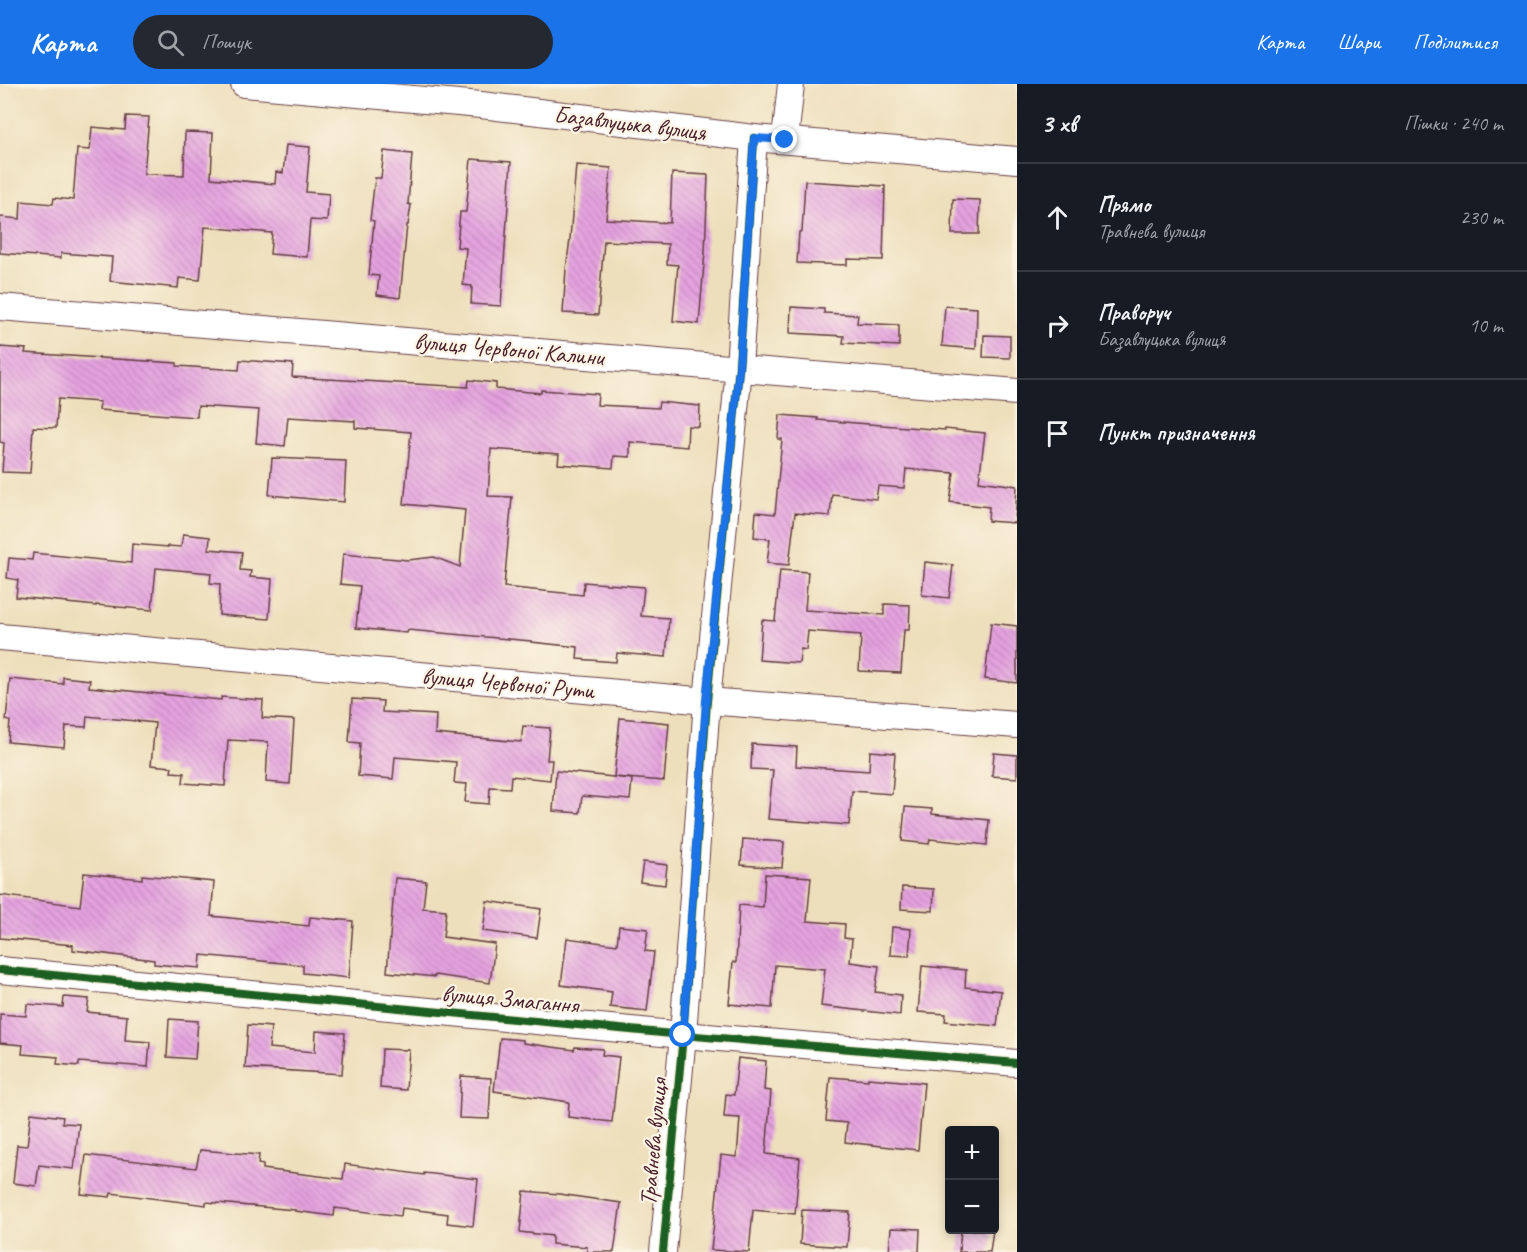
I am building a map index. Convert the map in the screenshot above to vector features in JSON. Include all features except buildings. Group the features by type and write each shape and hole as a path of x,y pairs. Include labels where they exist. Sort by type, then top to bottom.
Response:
{"street":[{"name":"Базавлуцька вулиця","path":"244,84 481,105 754,138 1017,160"},
{"path":"785,140 791,84"},
{"name":"Травнева вулиця","path":"663,1252 683,1035 706,701 739,368 754,138"},
{"name":"вулиця Червоної Калини","path":"0,307 1017,392"},
{"name":"вулиця Червоної Рути","path":"0,637 706,701 1017,725"},
{"name":"вулиця Змагання","path":"0,970 683,1035 1017,1063"}],"cycle path":[{"path":"663,1252 683,1035 707,701 739,368 754,138"},
{"path":"0,970 683,1035 1017,1063"}],"route":[{"path":"683,1035 706,701 739,368 754,138 785,140"}]}
